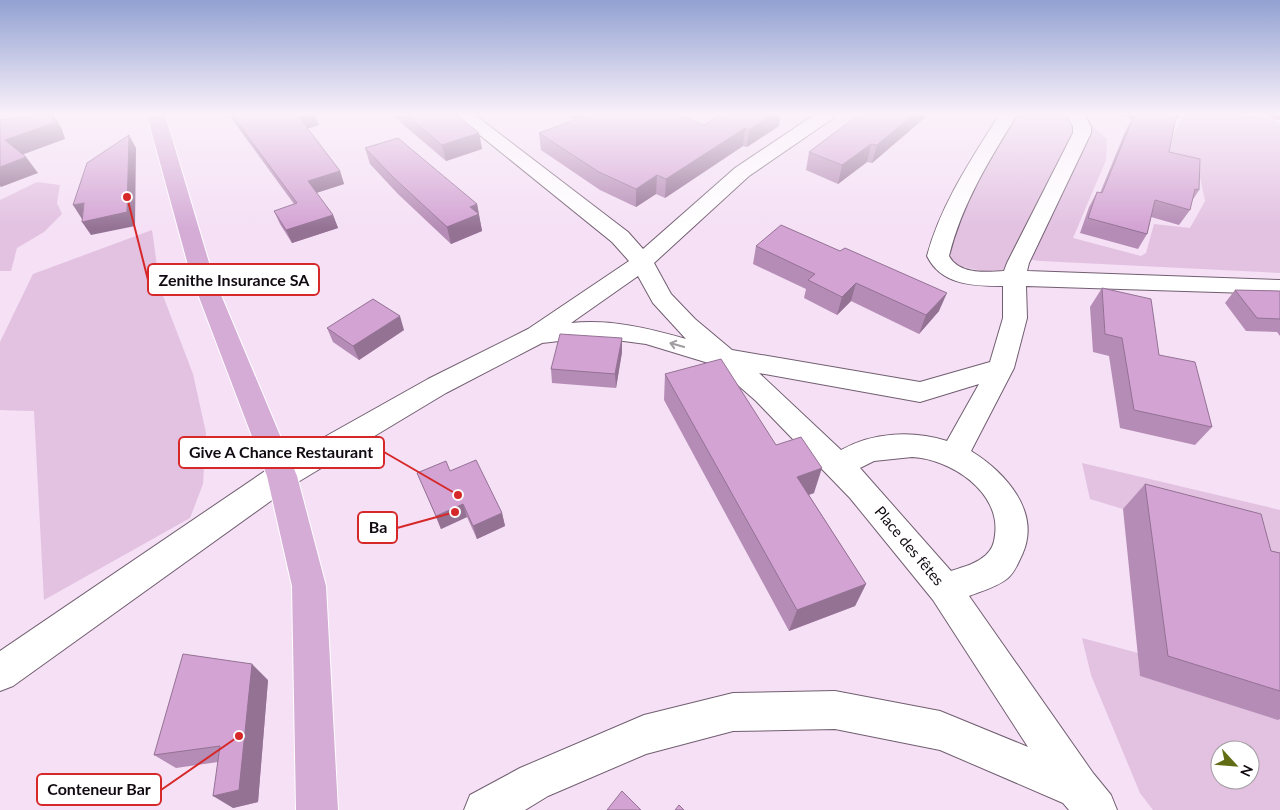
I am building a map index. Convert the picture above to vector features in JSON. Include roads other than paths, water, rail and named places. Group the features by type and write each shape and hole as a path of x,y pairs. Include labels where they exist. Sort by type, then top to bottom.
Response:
{"main road":[{"path":"167,153 202,276 282,476 308,586 317,810"}],"street":[{"path":"512,153 620,237 642,262 661,298 686,324 766,394 839,467"},
{"path":"0,673 282,476 436,386 537,335 642,262 742,172 770,153"},
{"path":"985,153 972,173 941,239 938,256 943,266 972,279 1014,278 1280,287"},
{"path":"954,456 1001,368 1015,318 1014,278 1018,263 1072,153"},
{"path":"537,335 603,330 646,336 724,358 920,392 1001,368"},
{"name":"Place des fêtes","path":"904,445 929,447 954,456 978,470 998,489 1010,512 1013,534 1007,555 991,572 945,589 861,489 839,467 859,455 904,445"},
{"path":"945,589 1087,799"},
{"path":"485,810 534,782 644,735 733,712 835,710 940,732 1087,799"}],"place":[{"name":"Zenithe Insurance SA","path":"127,197"},
{"name":"Give A Chance Restaurant","path":"458,495"},
{"name":"Ba","path":"455,512"},
{"name":"Conteneur Bar","path":"239,736"}]}
